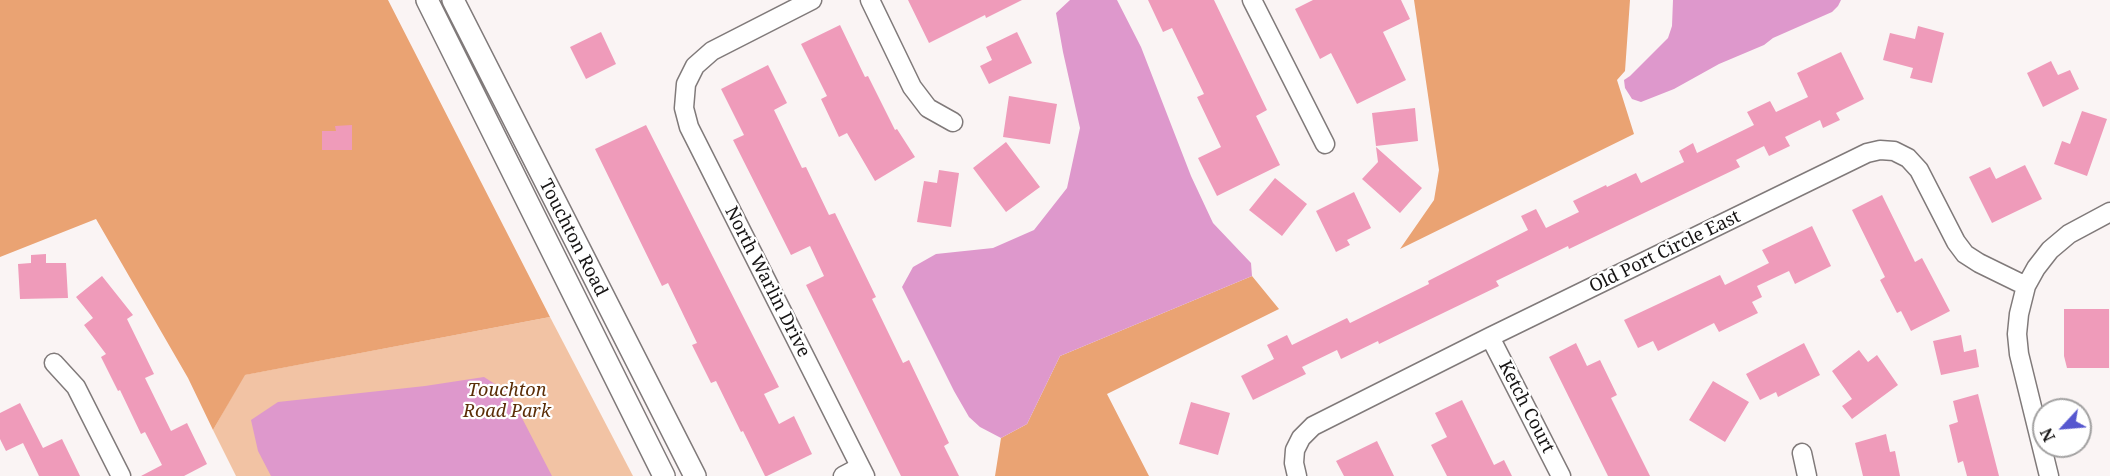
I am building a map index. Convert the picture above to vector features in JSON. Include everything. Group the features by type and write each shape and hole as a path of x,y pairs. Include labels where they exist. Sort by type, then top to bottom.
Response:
{"street":[{"name":"Touchton Road","path":"427,0 664,476"},
{"name":"Touchton Road","path":"453,0 695,476"},
{"name":"North Warlin Drive","path":"812,0 712,51 695,66 686,84 684,108 688,127 863,472"},
{"path":"870,0 912,87 928,108 953,122"},
{"path":"1252,0 1325,144"},
{"name":"Old Port Circle East","path":"1297,476 1294,463 1296,450 1301,438 1313,426 1867,153 1880,150 1894,151 1908,158 1919,170 1956,242 1965,254 2025,286"},
{"path":"2049,476 2019,354 2017,334 2025,286 2050,250 2068,234 2110,212"},
{"name":"Ketch Court","path":"1490,337 1561,476"},
{"path":"54,363 76,387 121,476"},
{"path":"1802,453 1808,476"},
{"path":"843,476 863,472"}],"green space":[{"name":"Touchton Road Park","path":"550,317 633,476 236,476 213,430 244,375"}],"shaded area":[{"path":"0,0 388,0 550,317 245,375 213,430 188,378 96,219 0,257"},
{"path":"1070,0 1117,0 1141,47 1191,176 1213,223 1251,263 1252,276 1060,356 1027,424 1001,438 980,427 969,417 902,287 913,267 936,254 993,248 1034,230 1067,188 1080,128 1056,13"},
{"path":"1414,0 1630,0 1625,71 1617,80 1634,134 1400,249 1434,200 1439,170"},
{"path":"1673,0 1841,0 1832,12 1719,64 1674,89 1641,102 1632,99 1625,88 1624,80 1668,38 1672,26"},
{"path":"1252,276 1279,309 1107,394 1149,476 995,476 1001,438 1027,424 1060,356"},
{"path":"484,377 509,393 552,476 271,476 258,451 251,420 278,402 425,386"}],"building":[{"path":"908,0 1022,0 986,18 985,15 929,43"},
{"path":"1148,0 1214,0 1267,110 1256,116 1280,165 1217,196 1198,158 1221,147 1197,97 1204,94 1172,28 1163,32"},
{"path":"1313,0 1401,0 1410,19 1383,32 1406,80 1357,104 1331,53 1320,59 1295,9"},
{"path":"840,25 865,77 868,76 895,130 897,129 915,157 875,181 847,133 839,137 821,99 827,96 801,44"},
{"path":"1918,26 1944,33 1932,83 1910,78 1913,68 1883,60 1890,33 1915,39"},
{"path":"601,32 616,64 586,79 570,47"},
{"path":"1017,32 1032,63 989,84 980,66 992,60 986,47"},
{"path":"1841,52 1864,99 1836,113 1840,120 1823,128 1820,120 1785,137 1790,146 1769,156 1764,146 1736,160 1740,167 1569,249 1568,246 1496,281 1499,286 1379,344 1378,341 1341,359 1337,350 1302,367 1306,374 1253,400 1241,376 1274,359 1267,345 1287,335 1292,345 1347,318 1350,323 1429,284 1428,281 1528,230 1521,216 1536,209 1546,228 1579,212 1573,201 1606,185 1607,187 1636,173 1641,183 1684,162 1679,151 1693,143 1697,153 1754,125 1747,112 1770,101 1776,112 1808,97 1797,73"},
{"path":"2051,61 2058,75 2070,70 2079,89 2043,107 2027,73"},
{"path":"768,65 787,103 774,110 802,168 806,167 829,215 835,213 876,297 872,299 903,363 909,360 949,443 944,446 959,476 901,476 806,285 824,276 810,246 791,255 733,140 744,135 721,89"},
{"path":"1009,96 1057,104 1050,144 1003,137"},
{"path":"1415,108 1418,141 1376,146 1372,113"},
{"path":"2082,111 2107,119 2087,176 2054,164 2062,141 2070,144"},
{"path":"352,125 352,150 322,150 322,131 336,131 335,126"},
{"path":"646,125 779,387 764,394 779,424 794,416 812,454 767,476 743,431 741,432 716,381 711,383 692,345 697,343 668,283 662,286 595,149"},
{"path":"1006,142 1040,187 1006,212 973,168"},
{"path":"1376,147 1422,188 1400,213 1362,179 1378,162"},
{"path":"2025,165 2042,199 1992,223 1969,177 1990,167 1996,179"},
{"path":"939,170 959,173 951,227 917,222 924,181 937,183"},
{"path":"1275,178 1307,204 1282,236 1249,210"},
{"path":"1354,192 1371,228 1347,240 1350,245 1336,252 1316,211"},
{"path":"1882,195 1915,262 1922,258 1950,311 1911,331 1901,311 1897,313 1880,280 1885,277 1852,210"},
{"path":"1812,226 1831,266 1795,284 1789,271 1757,286 1762,297 1752,302 1758,313 1719,332 1714,323 1658,351 1653,341 1638,348 1624,320 1720,275 1725,285 1769,263 1762,250"},
{"path":"46,254 46,263 66,263 68,298 20,299 18,264 31,263 31,255"},
{"path":"102,276 133,315 127,319 154,374 145,378 171,431 187,423 207,464 184,476 141,476 162,465 145,432 141,434 120,390 118,391 101,357 106,354 84,325 93,318 76,297"},
{"path":"2064,309 2109,309 2109,368 2067,368 2064,356"},
{"path":"1961,335 1964,352 1976,349 1979,367 1941,375 1933,341"},
{"path":"1576,343 1587,366 1600,360 1617,395 1611,398 1650,476 1608,476 1549,357"},
{"path":"1804,343 1820,375 1778,397 1776,392 1760,400 1746,374"},
{"path":"1859,350 1868,362 1877,355 1898,385 1852,419 1842,406 1852,399 1832,371"},
{"path":"1713,381 1749,402 1725,442 1689,420"},
{"path":"1978,394 1999,476 1967,476 1963,461 1958,463 1949,425 1958,422 1953,401"},
{"path":"1462,400 1494,465 1504,460 1512,476 1447,476 1431,445 1447,437 1435,413"},
{"path":"1191,402 1230,413 1218,455 1179,444"},
{"path":"20,403 43,448 62,439 80,476 39,476 23,443 6,451 0,439 0,413"},
{"path":"1886,434 1890,452 1895,451 1900,476 1863,476 1855,443"},
{"path":"1377,441 1394,476 1344,476 1336,461"}]}
